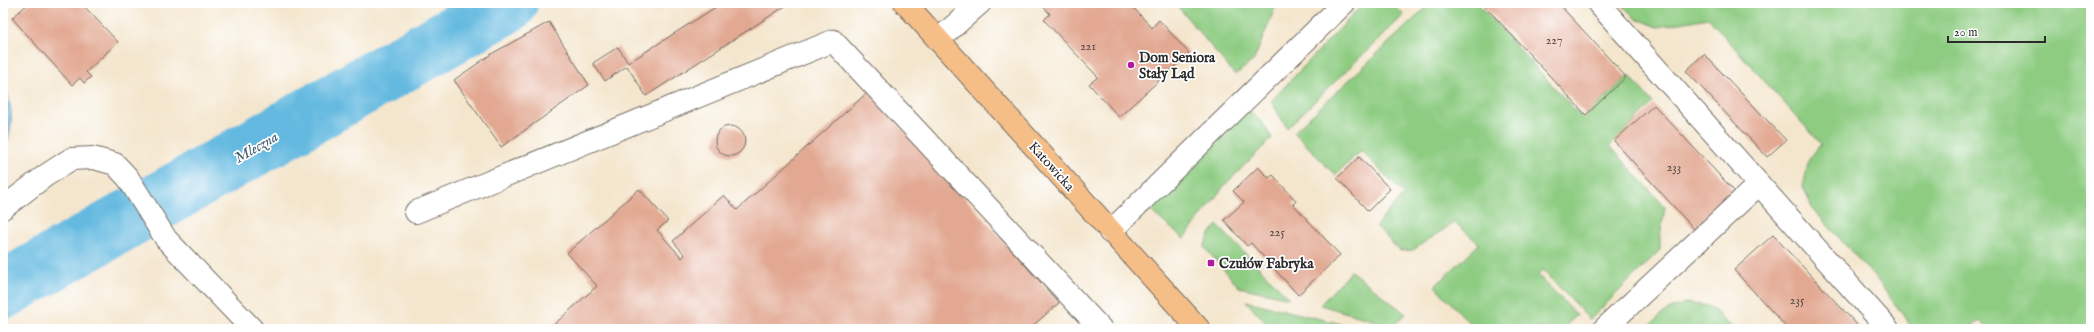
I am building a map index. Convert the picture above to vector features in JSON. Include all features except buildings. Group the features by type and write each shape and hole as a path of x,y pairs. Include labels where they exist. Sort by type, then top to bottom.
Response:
{"main road":[{"name":"Katowicka","path":"905,3 1110,232 1200,329"}],"street":[{"path":"938,40 980,3"},
{"path":"1110,232 1344,3"},
{"path":"1598,3 1758,185 1888,329"},
{"path":"416,212 833,41 1101,329"},
{"path":"3,208 44,176 71,159 93,158 115,164 128,178 166,238 252,329"},
{"path":"1604,329 1758,185"}],"green space":[{"path":"1175,3 1277,3 1254,60 1235,75"},
{"path":"1364,3 1392,3 1404,15 1287,128 1271,101"},
{"path":"1431,3 1477,3 1583,119 1629,75 1653,103 1610,146 1665,207 1660,237 1660,250 1590,320 1543,270 1538,275 1577,315 1562,329 1475,329 1435,286 1479,244 1455,222 1413,250 1400,251 1376,226 1404,194 1361,151 1335,175 1294,132"},
{"path":"1620,3 2091,3 2091,329 1987,329 1980,321 1969,329 1913,329 1878,281 1812,208 1803,186 1809,159 1821,144 1708,18 1658,27 1635,18"},
{"path":"1248,110 1261,120 1272,138 1224,186 1184,239 1147,208"},
{"path":"1217,225 1289,298 1239,287 1204,247 1210,234"},
{"path":"1351,271 1406,314 1393,326 1320,305"},
{"path":"1246,301 1362,329 1272,329"},
{"path":"1685,303 1709,306 1734,329 1645,329 1666,311"}],"water":[{"path":"499,3 526,3 407,72 399,59"},
{"path":"3,80 11,109 11,126 3,155"}],"waterway":[{"name":"Mleczna","path":"3,290 509,3"}],"place":[{"name":"Dom Seniora Stały Ląd","path":"1131,65"},
{"name":"Czułów Fabryka","path":"1211,263"}]}
